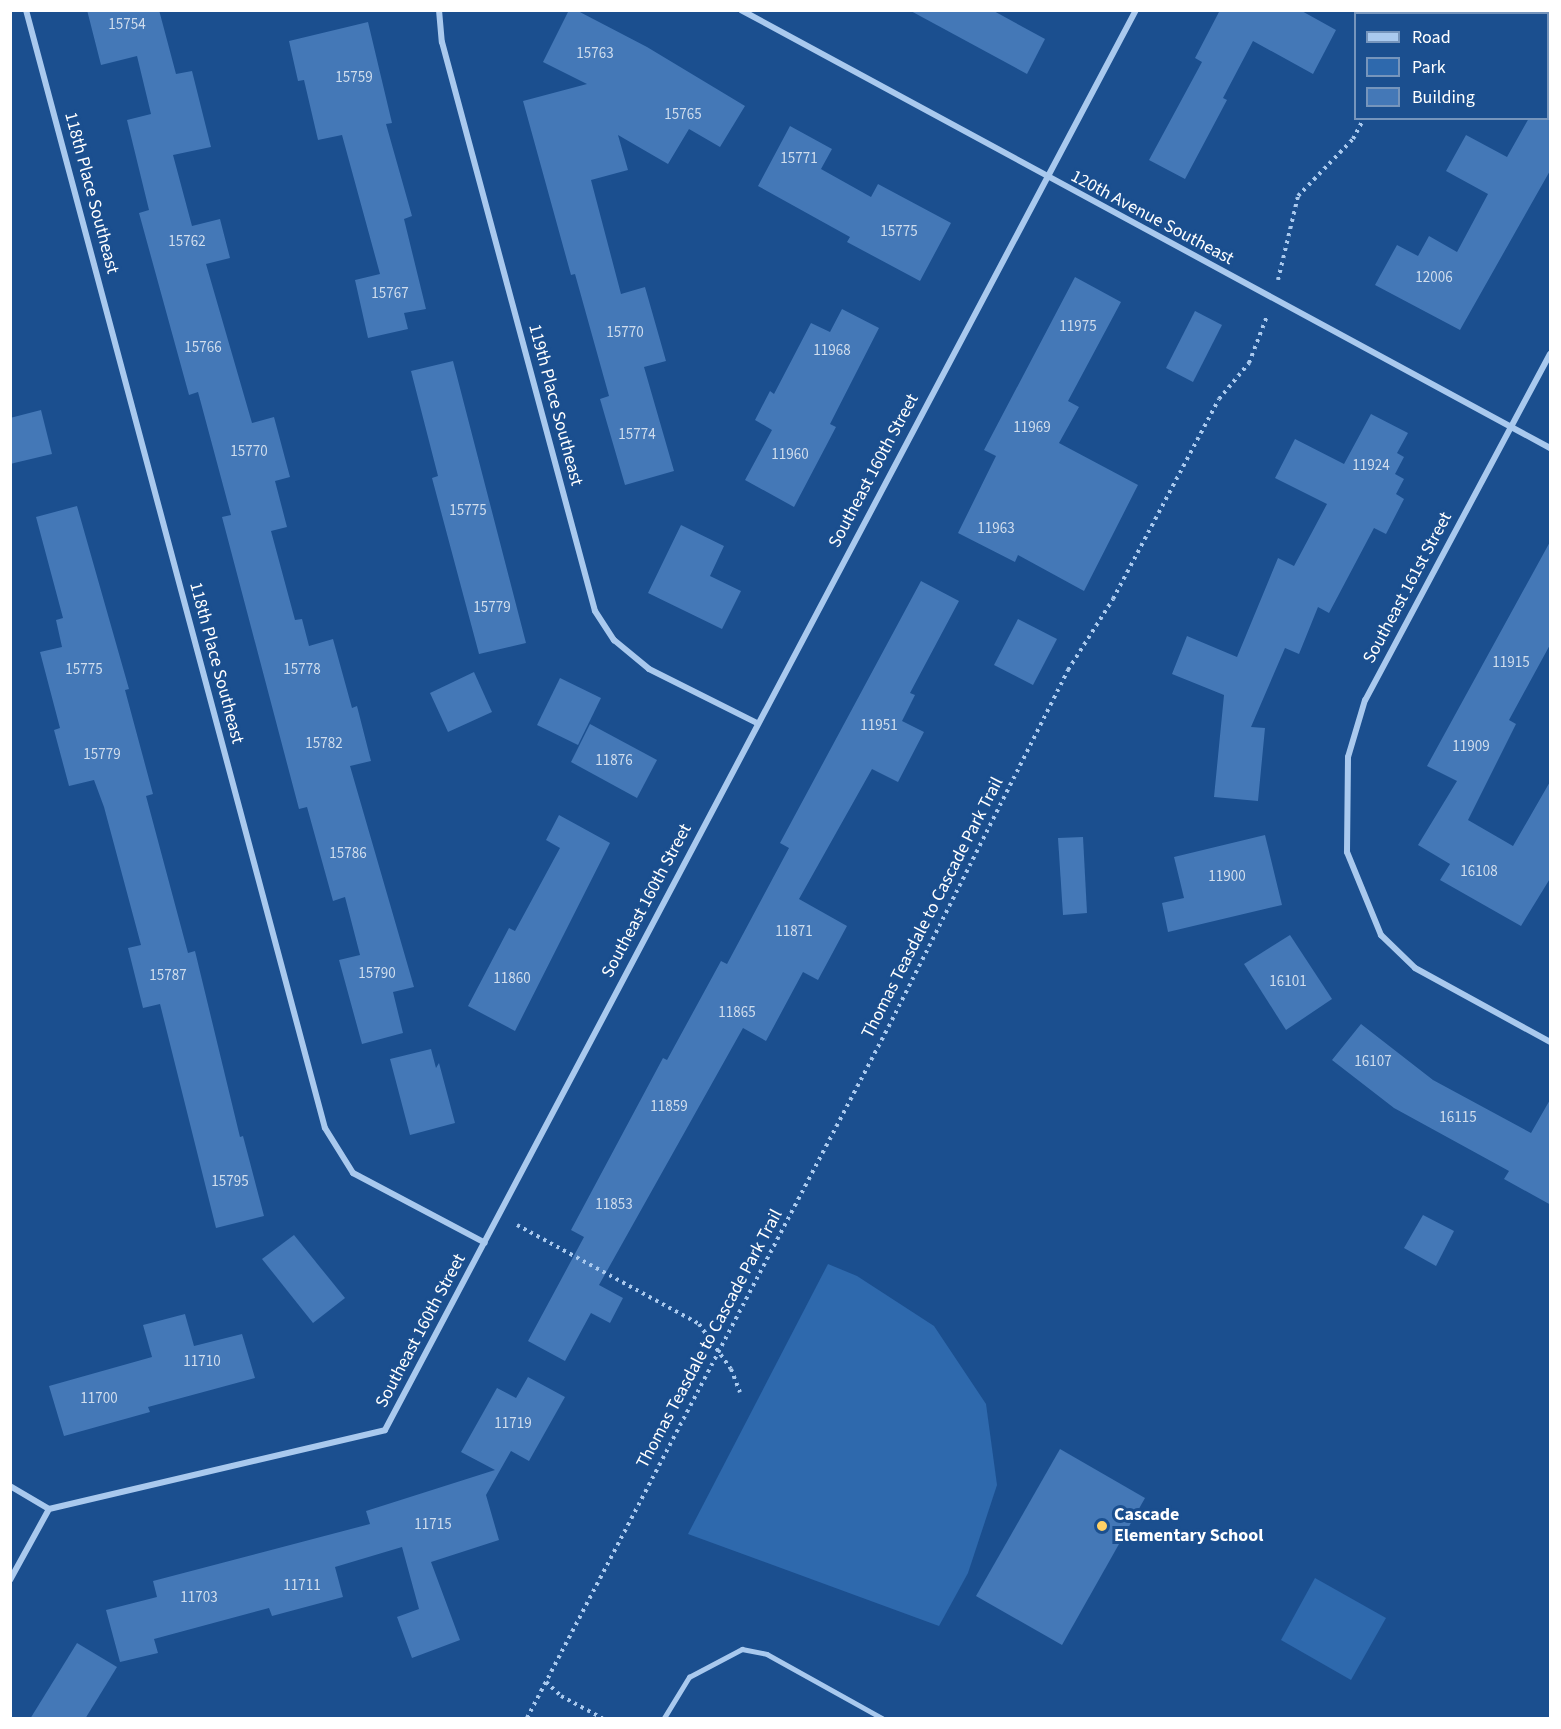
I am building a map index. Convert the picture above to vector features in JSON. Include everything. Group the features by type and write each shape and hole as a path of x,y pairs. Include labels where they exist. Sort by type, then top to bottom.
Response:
{"street":[{"name":"118th Place Southeast","path":"26,10 325,1128 353,1173 485,1243"},
{"name":"119th Place Southeast","path":"439,10 442,42 595,611 614,640 649,669 758,723"},
{"name":"120th Avenue Southeast","path":"741,10 1047,179 1551,448"},
{"name":"Southeast 160th Street","path":"49,1509 386,1430 1136,10"},
{"name":"Southeast 161st Street","path":"1551,354 1365,700 1348,758 1347,852 1381,935 1415,968 1551,1042"},
{"path":"10,1486 49,1509 10,1580"}],"lane":[{"path":"664,1719 689,1677 742,1649 767,1654 882,1719"}],"path":[{"name":"Thomas Teasdale to Cascade Park Trail","path":"527,1719 719,1351 1068,670 1113,599 1219,399 1249,363 1274,300 1298,196 1353,139 1363,120"},
{"path":"499,1216 699,1324 719,1351 740,1392"},
{"path":"546,1682 561,1696 602,1719"}],"green space":[{"path":"828,1264 857,1276 934,1326 986,1404 997,1485 968,1573 939,1626 688,1534"},
{"path":"1315,1578 1386,1618 1351,1680 1281,1640"}],"building":[{"path":"87,10 159,10 176,74 192,71 211,147 173,155 192,226 220,219 230,258 206,264 252,423 274,417 290,477 275,481 287,527 271,531 295,620 302,619 309,646 333,639 352,708 357,706 371,761 350,766 414,987 393,992 403,1033 362,1044 339,960 360,955 345,897 333,901 307,807 299,809 222,517 231,515 198,392 189,395 139,213 149,210 127,120 151,114 137,56 101,65"},
{"path":"569,10 576,10 647,47 745,106 720,147 689,129 668,164 618,135 628,170 591,180 621,294 645,287 666,361 644,367 674,471 625,485 600,399 609,396 575,274 571,275 523,101 587,84 543,62"},
{"path":"909,10 992,10 1045,39 1027,74"},
{"path":"1220,10 1300,10 1336,30 1313,74 1253,41 1223,98 1227,100 1185,179 1149,160 1202,62 1195,58"},
{"path":"368,22 392,123 386,124 412,216 404,219 426,309 404,313 408,329 368,338 355,280 380,274 342,135 318,140 304,80 298,81 289,41"},
{"path":"1551,118 1551,169 1460,330 1375,285 1397,245 1418,256 1429,236 1457,252 1488,194 1446,171 1466,135 1507,157 1528,120 1549,120"},
{"path":"790,126 832,149 821,169 871,197 878,184 951,223 920,281 847,242 850,237 758,186"},
{"path":"1075,277 1121,302 1068,401 1079,407 1059,443 1138,485 1084,591 1018,555 1015,562 958,533 996,456 984,450"},
{"path":"842,309 879,328 830,424 836,427 794,507 745,480 772,430 755,420 770,391 774,394 811,323 830,332"},
{"path":"1195,311 1222,325 1193,382 1166,368"},
{"path":"453,361 526,643 479,654 432,478 438,476 411,371"},
{"path":"41,410 52,454 10,464 10,418"},
{"path":"1371,414 1408,433 1397,453 1404,457 1395,474 1404,479 1396,494 1404,499 1386,534 1374,528 1329,613 1318,607 1299,654 1285,648 1251,727 1265,728 1258,801 1214,797 1224,695 1172,674 1187,636 1237,657 1278,558 1294,566 1327,504 1275,478 1295,439 1344,464"},
{"path":"77,506 129,689 125,690 153,794 146,796 188,953 195,951 240,1137 243,1136 264,1216 216,1228 160,1004 143,1008 128,948 141,945 104,807 94,780 69,786 54,730 60,728 40,652 62,647 56,620 63,618 36,517"},
{"path":"681,525 724,546 710,576 741,591 722,629 648,593"},
{"path":"1551,540 1551,643 1509,720 1516,724 1468,820 1513,846 1551,780 1551,877 1521,926 1440,880 1450,864 1418,845 1457,781 1427,766"},
{"path":"921,581 959,601 910,693 915,695 902,721 924,732 898,782 872,769 799,899 847,926 818,980 803,972 766,1041 743,1028 599,1285 623,1298 610,1323 591,1313 565,1361 528,1341 584,1237 571,1230 663,1058 667,1060 721,961 727,964 789,848 780,843"},
{"path":"1018,619 1057,639 1033,685 994,665"},
{"path":"474,672 492,712 448,732 430,693"},
{"path":"560,678 601,698 578,745 537,725"},
{"path":"590,724 657,760 637,798 571,762"},
{"path":"559,815 610,843 515,1031 468,1006 509,928 515,931 560,848 546,840"},
{"path":"1265,835 1282,905 1168,932 1162,903 1184,898 1174,857"},
{"path":"1083,837 1087,913 1063,915 1058,838"},
{"path":"1290,935 1332,999 1286,1030 1244,964"},
{"path":"1361,1024 1433,1080 1531,1133 1551,1098 1551,1205 1504,1179 1509,1171 1394,1108 1332,1060"},
{"path":"431,1049 436,1068 439,1063 455,1123 410,1135 390,1059"},
{"path":"1423,1215 1454,1231 1436,1266 1404,1248"},
{"path":"294,1235 345,1298 313,1323 262,1259"},
{"path":"185,1314 194,1346 242,1334 255,1378 148,1407 150,1412 64,1436 49,1386 152,1357 143,1325"},
{"path":"528,1377 565,1397 529,1461 511,1451 486,1495 499,1540 431,1562 460,1640 412,1658 397,1617 419,1609 402,1547 335,1567 343,1597 272,1616 269,1608 154,1639 158,1653 120,1662 106,1610 157,1597 153,1581 370,1524 366,1511 495,1470 461,1452 497,1388 516,1398"},
{"path":"1060,1449 1145,1498 1062,1645 976,1596"},
{"path":"77,1643 117,1667 85,1719 30,1719"}],"place":[{"name":"Cascade Elementary School","path":"1102,1526"}]}
